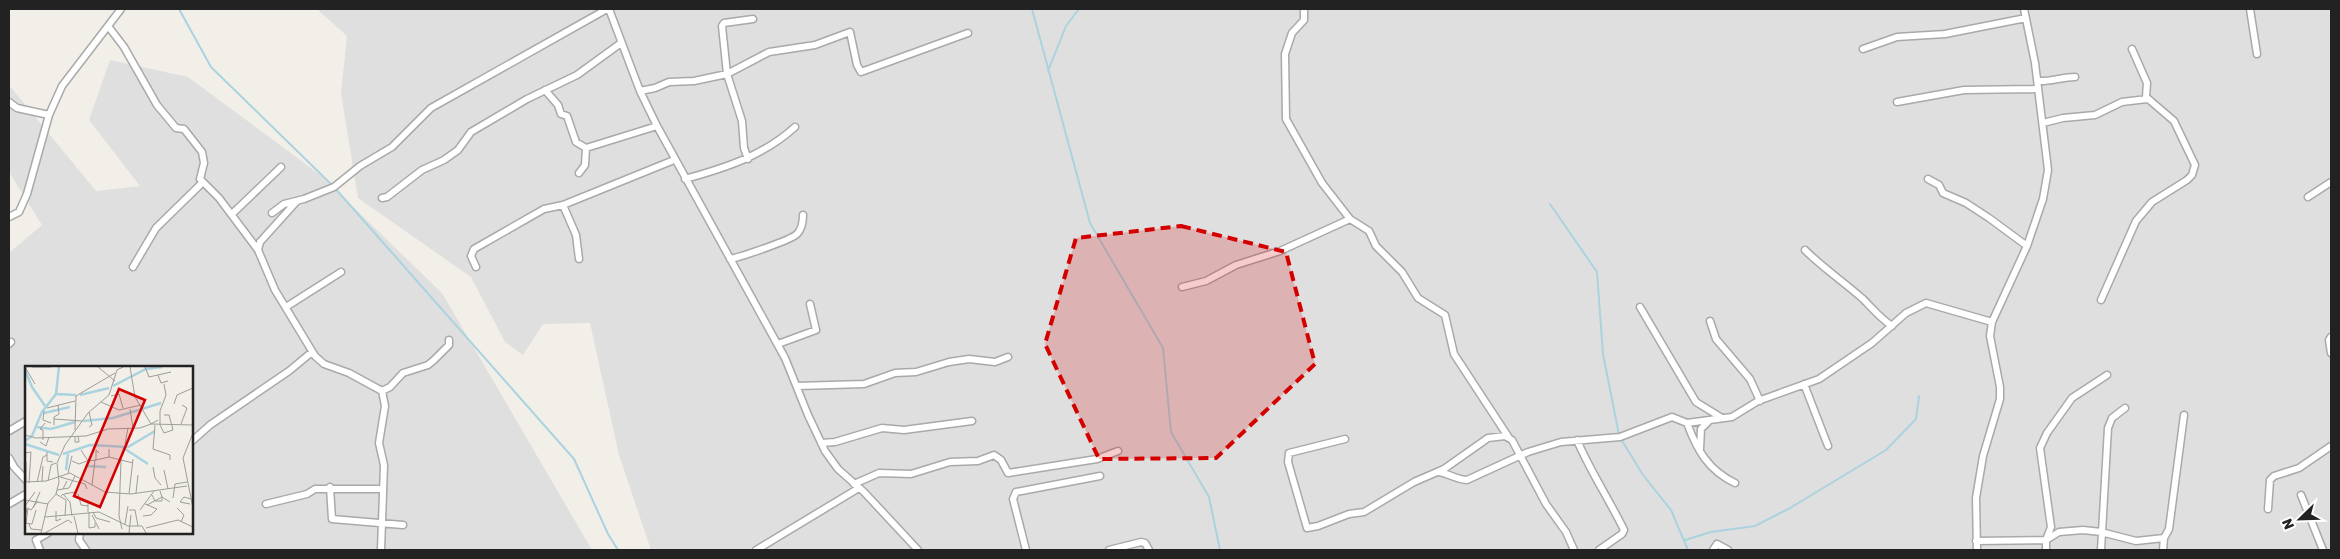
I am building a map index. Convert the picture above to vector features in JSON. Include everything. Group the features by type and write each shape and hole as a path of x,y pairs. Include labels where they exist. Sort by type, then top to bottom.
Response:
{"street":[{"path":"9,218 19,212 27,194 49,116 62,86 121,9"},
{"path":"272,213 284,204 298,201 334,187 360,166 392,147 431,108 608,9 640,91 657,126 674,160 778,344 821,443 838,469 914,549"},
{"path":"1304,9 1304,20 1292,32 1285,54 1286,119 1322,183 1350,219 1369,231 1376,246 1402,272 1418,298 1445,315 1454,354 1520,455 1546,504 1565,529 1574,550"},
{"path":"1977,550 1976,498 1979,477 1983,456 2000,400 2000,387 1990,336 1992,322 1994,314 2027,246 2047,184 2048,170 2043,123 2024,9"},
{"path":"2250,9 2257,54"},
{"path":"1863,49 1897,37 1945,34 2026,18"},
{"path":"748,159 744,148 742,121 727,74 722,26 724,23 753,19"},
{"path":"108,26 124,47 157,106 176,128 184,129 202,152 204,163 200,174 202,183 212,190 258,250 275,290 312,352 324,364 349,373 382,391"},
{"path":"640,91 655,88 669,82 694,81 727,74 769,52 815,45 850,32 857,65 861,72 968,33"},
{"path":"382,198 388,197 422,170 444,160 458,150 471,132 545,90 577,75 621,43"},
{"path":"2132,49 2147,83 2146,97"},
{"path":"2036,77 2038,81 2046,81 2060,77 2075,76"},
{"path":"1897,102 1964,90 2038,89"},
{"path":"545,90 558,105 561,114 567,116 576,142 586,148 657,126"},
{"path":"2043,123 2062,118 2095,115 2122,102 2138,101 2146,97"},
{"path":"2101,300 2136,221 2152,202 2187,180 2192,175 2195,165 2174,121 2146,97"},
{"path":"9,102 17,108 49,116"},
{"path":"685,179 733,166 748,159 783,138 795,127"},
{"path":"579,173 585,165 586,148"},
{"path":"476,267 471,256 474,249 544,209 563,205 674,160"},
{"path":"232,214 281,167"},
{"path":"1928,179 1939,185 1942,192 1966,203 2027,246"},
{"path":"2308,197 2331,182"},
{"path":"134,267 156,228 202,183"},
{"path":"258,250 260,242 298,201"},
{"path":"563,205 576,235 579,259"},
{"path":"730,259 748,255 797,234 803,223 803,215"},
{"path":"1182,287 1206,281 1236,265 1280,252 1350,219"},
{"path":"1805,250 1825,270 1863,300 1879,318 1892,326"},
{"path":"286,307 341,272"},
{"path":"1439,472 1449,473 1459,479 1467,480 1520,455 1561,442 1614,439 1672,417 1687,423 1708,422 1738,415 1760,401 1833,371 1906,313 1928,303 1992,322"},
{"path":"778,344 816,330 810,304"},
{"path":"1640,307 1696,402 1722,418"},
{"path":"1710,321 1716,339 1750,379 1760,401"},
{"path":"2331,337 2329,340 2331,353"},
{"path":"382,391 390,387 403,373 428,365 449,345 449,340"},
{"path":"192,441 210,425 289,371 312,352"},
{"path":"797,386 867,384 895,373 916,372 949,362 969,359 994,362 1008,357"},
{"path":"2046,550 2046,540 2051,527 2040,448 2047,433 2072,398 2107,375"},
{"path":"1804,384 1828,446"},
{"path":"381,550 384,464 379,443 385,406 382,391"},
{"path":"2101,550 2108,464 2105,454 2108,428 2112,418 2125,408"},
{"path":"2163,550 2164,538 2169,529 2184,415"},
{"path":"9,431 25,421"},
{"path":"821,443 835,442 882,428 904,430 972,421"},
{"path":"1700,451 1701,429 1708,422"},
{"path":"1687,423 1694,442 1714,471 1735,483"},
{"path":"1345,439 1289,453 1288,462 1307,528 1349,514 1364,512 1414,482 1439,472 1488,438 1504,436 1509,438"},
{"path":"1577,440 1590,469 1608,498 1624,530 1622,534 1599,550"},
{"path":"2268,509 2270,480 2274,476 2299,468 2331,446"},
{"path":"756,550 879,473 911,474 950,462 978,461 994,456 1001,460 1008,473 1097,459 1118,451"},
{"path":"9,458 25,479"},
{"path":"1026,550 1013,499 1016,492 1100,476"},
{"path":"330,488 332,519 403,524"},
{"path":"266,504 306,494 315,489 383,489"},
{"path":"9,504 25,495"},
{"path":"2300,495 2323,550 2331,547"},
{"path":"1976,541 2046,540 2059,532 2083,530 2101,532 2136,541 2164,538"},
{"path":"40,550 36,540 46,534"},
{"path":"79,534 79,540 86,550"},
{"path":"1109,550 1141,542 1145,543 1149,550"},
{"path":"1713,550 1717,544 1728,550"}],"highlighted area":[{"path":"1181,226 1286,252 1315,364 1216,458 1099,459 1045,344 1076,238"}],"shaded area":[{"path":"317,9 2331,9 2331,550 651,550 619,455 590,323 543,324 523,355 505,342 471,277 358,198 341,93 347,36"},
{"path":"110,60 188,77 319,174 442,293 592,550 9,550 9,253 42,225 9,172 9,85 96,191 140,186 89,120"}],"waterway":[{"path":"179,9 211,67 334,187 574,459 608,534 618,550"},
{"path":"1032,9 1090,223 1163,348 1171,432 1209,497 1220,550"},
{"path":"1048,71 1066,26 1079,9"},
{"path":"1550,204 1597,272 1603,354 1619,435"},
{"path":"1685,540 1711,532 1755,526 1790,508 1886,450 1916,419 1919,396"},
{"path":"1621,439 1643,475 1671,510 1688,550"}]}
